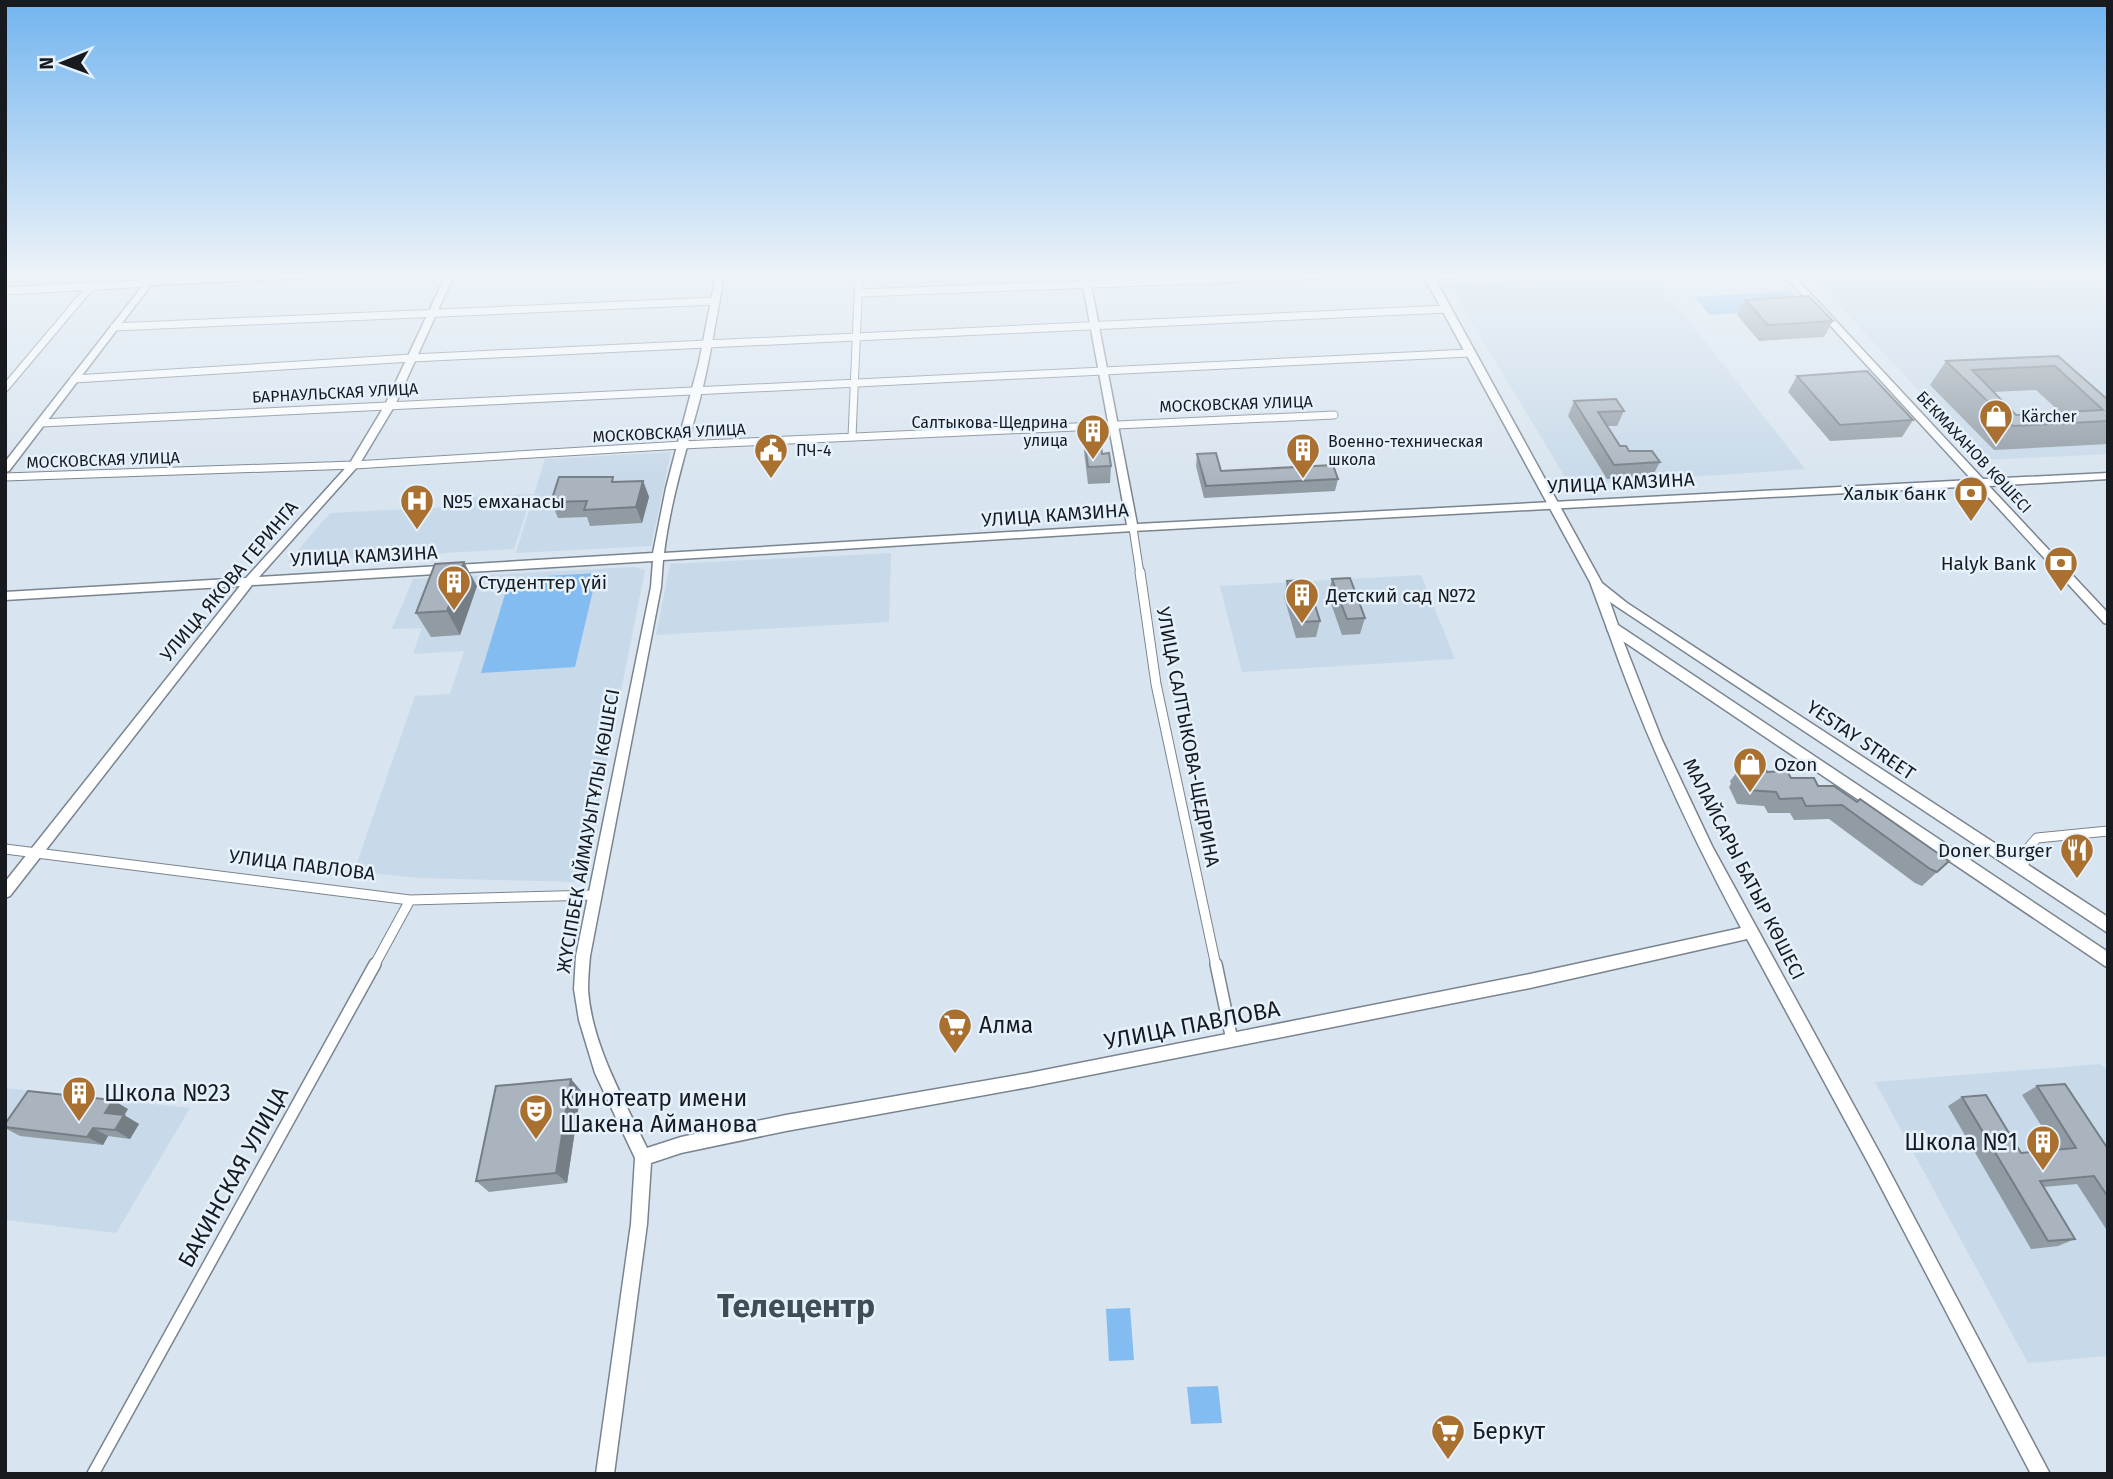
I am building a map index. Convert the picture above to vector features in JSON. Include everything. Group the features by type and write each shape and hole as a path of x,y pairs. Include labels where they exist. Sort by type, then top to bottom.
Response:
{"main road":[{"name":"МАЛАЙСАРЫ БАТЫР КӨШЕСІ","path":"1464,344 1596,582 1613,628"},
{"name":"YESTAY STREET","path":"1596,582 1623,606 2108,926"},
{"path":"1613,628 2108,961"}],"street":[{"path":"5,388 42,344"},
{"path":"5,469 101,344"},
{"name":"УЛИЦА ЯКОВА ГЕРИНГА","path":"5,892 251,579 354,465 390,405 419,344"},
{"path":"74,379 412,358 708,344"},
{"name":"ЖҮСІПБЕК АЙМАУЫТҰЛЫ КӨШЕСІ","path":"605,1474 639,1224 643,1157 603,1073 586,1020 581,989 583,957 656,587 657,558 708,344"},
{"path":"852,437 856,344"},
{"name":"УЛИЦА САЛТЫКОВА-ЩЕДРИНА","path":"1098,344 1133,528 1156,684 1232,1040"},
{"name":"БЕКМАХАНОВ КӨШЕСІ","path":"1852,344 2108,620"},
{"name":"БАРНАУЛЬСКАЯ УЛИЦА","path":"41,423 1469,353"},
{"name":"МОСКОВСКАЯ УЛИЦА","path":"5,477 354,465 1113,423 1335,415"},
{"name":"УЛИЦА КАМЗИНА","path":"5,596 251,579 657,558 1133,528 2108,476"},
{"name":"МАЛАЙСАРЫ БАТЫР КӨШЕСІ","path":"1613,628 1631,682 1668,766 1750,932 2041,1474"},
{"path":"2022,870 2030,846 2037,838 2108,831"},
{"name":"УЛИЦА ПАВЛОВА","path":"5,849 410,900 595,895"},
{"name":"БАКИНСКАЯ УЛИЦА","path":"93,1474 410,900"},
{"name":"УЛИЦА ПАВЛОВА","path":"643,1157 681,1145 786,1123 1029,1080 1530,981 1750,932"}],"shaded area":[{"path":"1485,344 1707,344 1805,469 1570,485"},
{"path":"1875,344 2108,344 2108,454 1984,460"},
{"path":"671,452 651,546 516,553 545,459"},
{"name":"№5 емханасы","path":"532,494 514,549 288,562 330,513 449,507 453,498"},
{"path":"891,553 889,622 656,635 670,564"},
{"path":"635,567 645,570 583,882 417,878 354,871 415,696 450,694 464,651 413,654 422,628 392,629 413,579"},
{"path":"597,573 575,667 481,673 510,578"},
{"path":"1421,575 1455,659 1242,672 1220,586"},
{"path":"2100,1064 2108,1070 2108,1356 2028,1363 1875,1082"},
{"path":"5,1088 190,1108 116,1233 5,1220"},
{"path":"1130,1308 1134,1360 1109,1361 1106,1309"},
{"path":"1218,1386 1222,1423 1191,1424 1187,1387"}],"building":[{"path":"2058,356 2108,400 2108,421 2013,426 1946,361","holes":["2055,366 2103,410 2016,415 1972,370"]},
{"path":"1867,371 1913,420 1840,425 1797,376"},
{"path":"1616,399 1624,411 1598,412 1620,446 1626,446 1629,451 1652,451 1660,462 1614,465 1574,401"},
{"path":"1084,436 1100,436 1102,454 1109,453 1111,466 1088,467"},
{"path":"1216,453 1221,471 1333,465 1338,479 1206,486 1197,454"},
{"path":"559,477 613,477 612,482 643,481 636,507 584,510 587,501 551,502"},
{"path":"464,562 447,611 416,613 435,564"},
{"path":"1350,578 1365,618 1347,619 1332,579"},
{"path":"1307,580 1320,621 1300,622 1287,581"},
{"path":"1764,766 1767,772 1787,771 1791,778 1814,778 1818,786 1834,786 1857,802 1860,799 1949,861 1937,872 1930,869 1842,805 1806,806 1802,798 1780,799 1776,792 1748,790 1740,773 1744,773 1741,767"},
{"name":"Кинотеатр имени Шакена Айманова","path":"571,1079 556,1173 476,1181 496,1086"},
{"path":"2065,1084 2108,1149 2108,1197 2094,1176 2040,1181 2075,1239 2048,1241 1962,1097 1986,1095 2021,1153 2076,1148 2037,1086"},
{"name":"Школа №23","path":"28,1091 113,1100 105,1113 124,1115 115,1130 93,1128 87,1137 5,1127"}],"place":[{"name":"Kärcher","path":"1996,446"},
{"name":"Салтыкова-Щедрина улица","path":"1093,461"},
{"name":"ПЧ-4","path":"771,480"},
{"name":"Военно-техническая школа","path":"1303,480"},
{"name":"Халык банк","path":"1971,523"},
{"name":"№5 емханасы","path":"417,531"},
{"name":"Halyk Bank","path":"2061,593"},
{"name":"Студенттер үйі","path":"454,612"},
{"name":"Детский сад №72","path":"1302,625"},
{"name":"Ozon","path":"1750,794"},
{"name":"Doner Burger","path":"2077,880"},
{"name":"Алма","path":"955,1055"},
{"name":"Школа №23","path":"79,1123"},
{"name":"Кинотеатр имени Шакена Айманова","path":"536,1141"},
{"name":"Школа №1","path":"2043,1172"},
{"name":"Беркут","path":"1448,1461"}],"district":[{"name":"Телецентр","path":"796,1306"}]}
